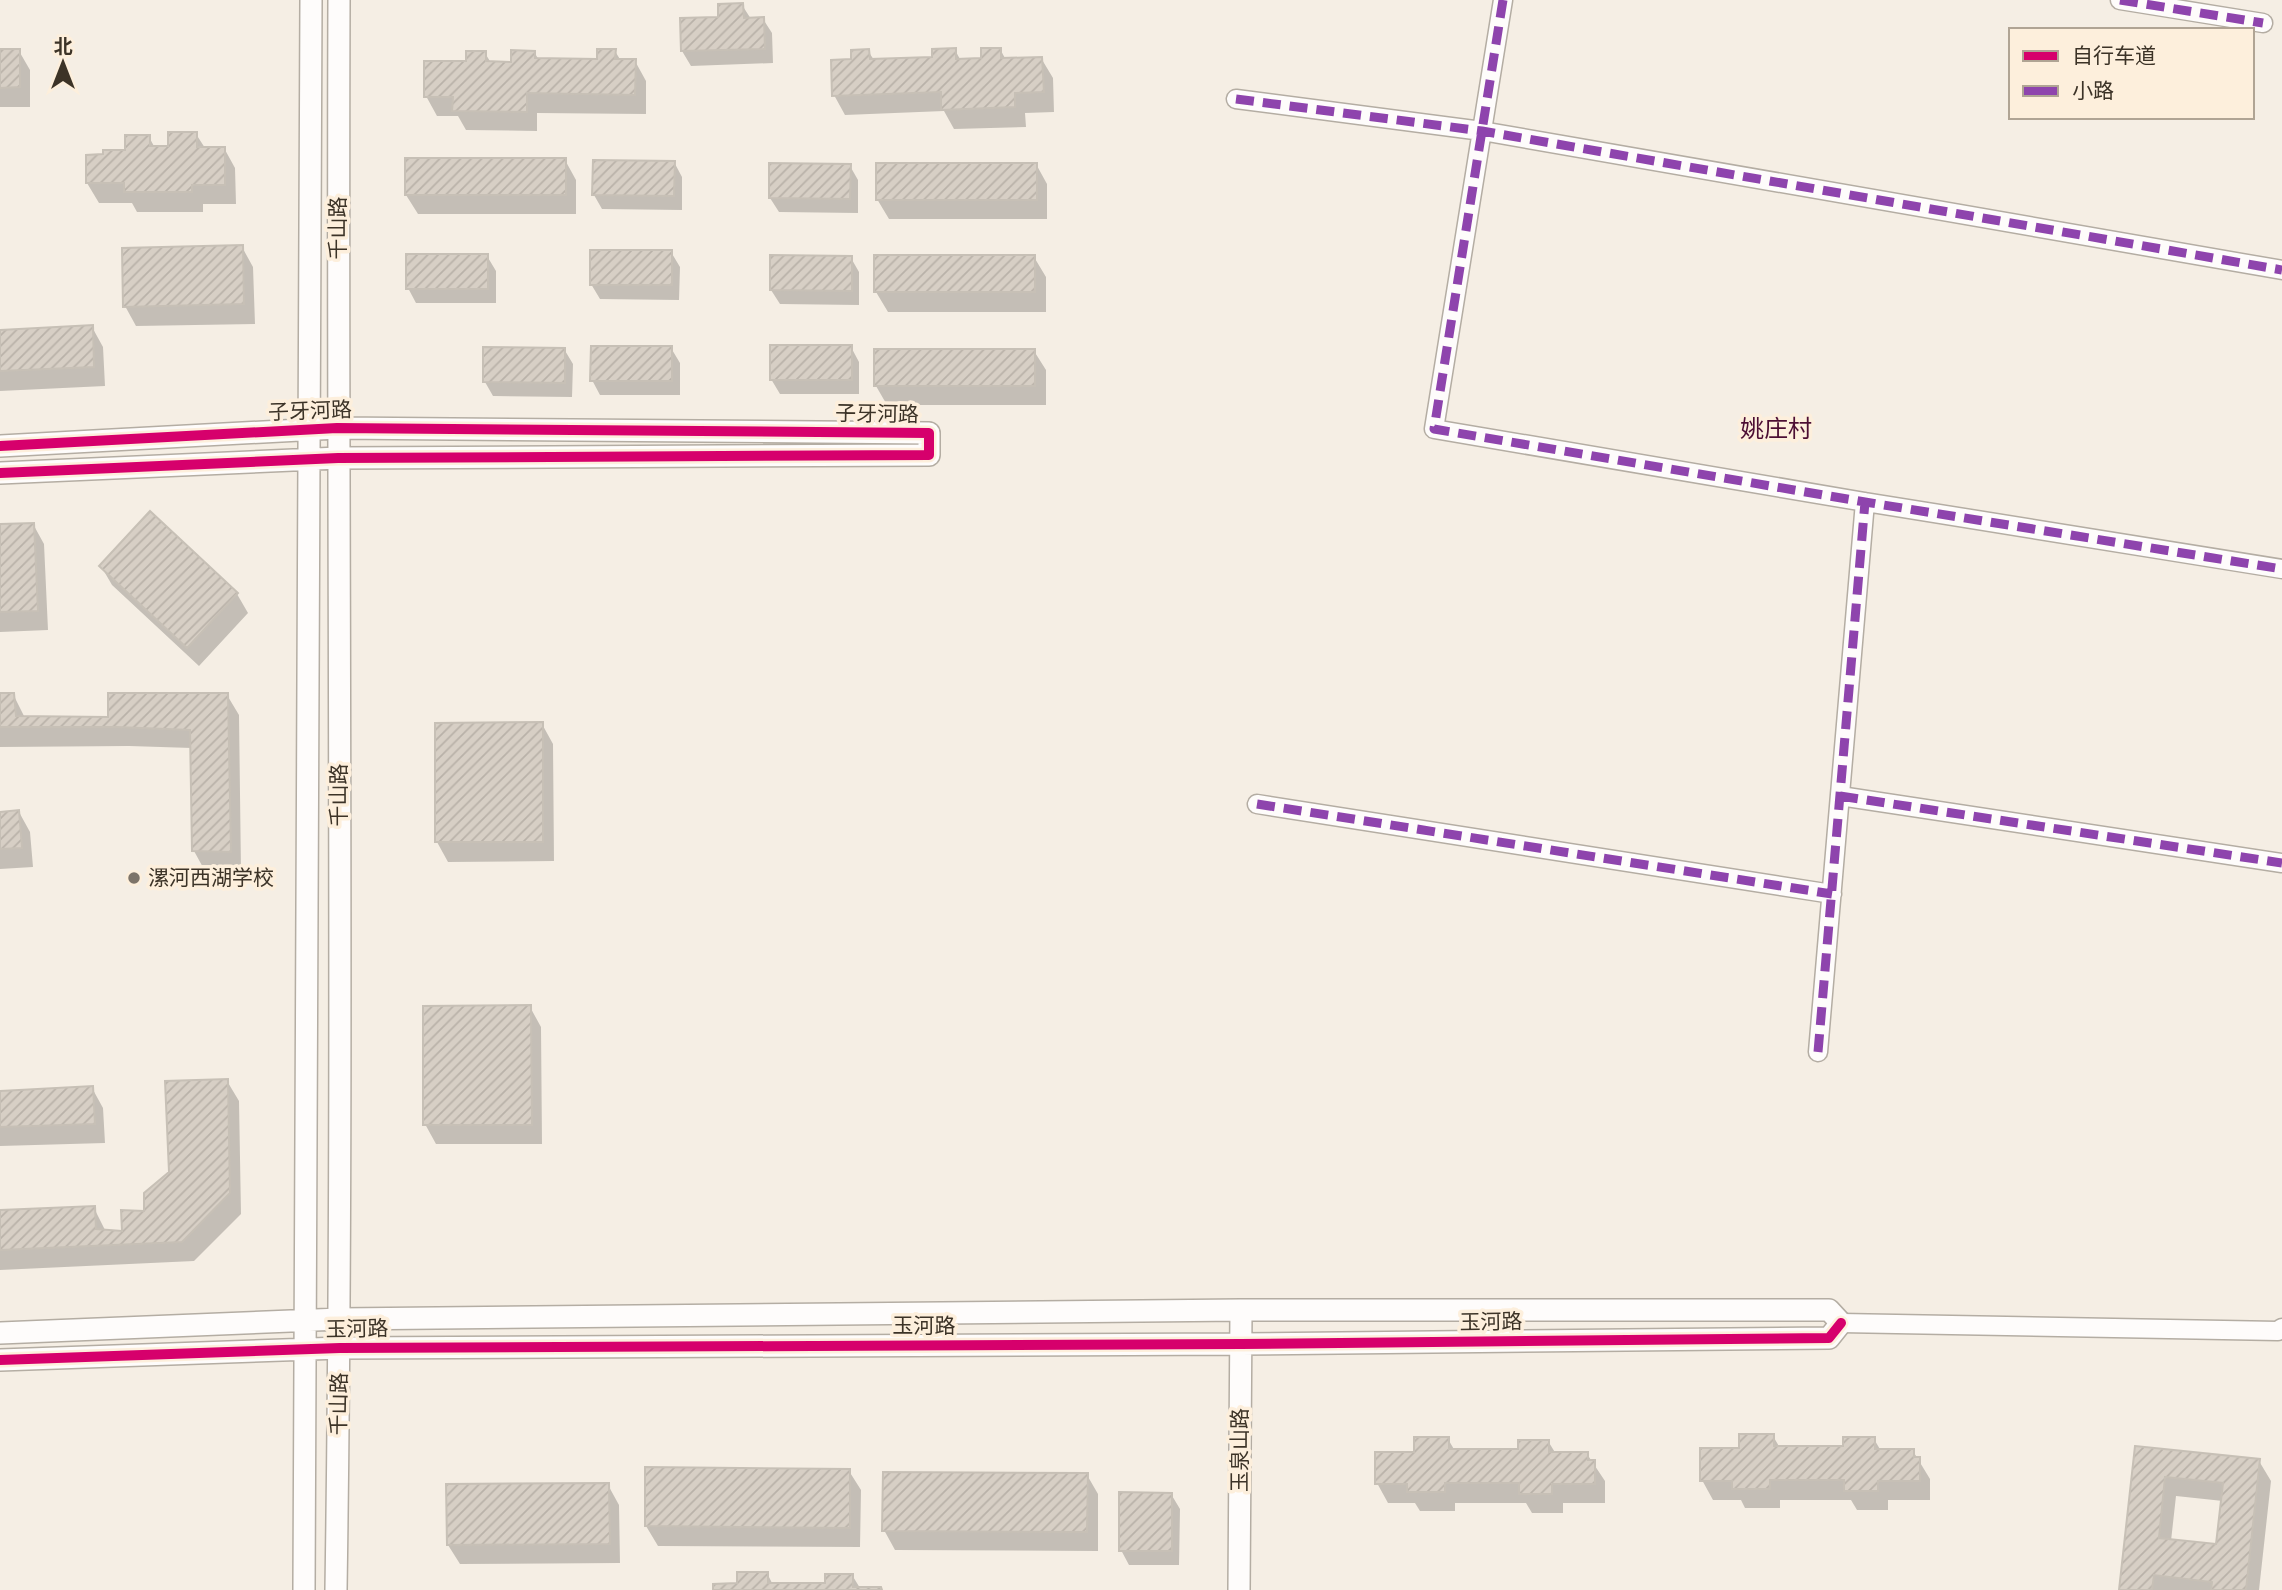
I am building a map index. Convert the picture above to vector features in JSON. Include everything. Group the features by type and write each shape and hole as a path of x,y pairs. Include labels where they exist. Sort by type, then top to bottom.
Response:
{"street":[{"name":"千山路","path":"304,1590 310,0"},
{"name":"千山路","path":"336,1590 340,1348 337,428 339,0"},
{"path":"1503,0 1434,429 2282,569"},
{"path":"2120,0 2263,23"},
{"path":"1236,99 1482,131 2282,270"},
{"name":"子牙河路","path":"0,446 337,428 929,433 929,455 338,458 0,473"},
{"path":"1818,1052 1865,502"},
{"path":"1840,796 2282,863"},
{"path":"1257,804 1832,894"},
{"name":"玉河路","path":"0,1333 340,1319 1241,1310 1829,1310 1841,1323 1829,1338 340,1348 0,1360"},
{"name":"玉泉山路","path":"1240,1590 1241,1310"},
{"path":"1841,1323 2278,1331 2282,1328"}],"building":[{"path":"743,3 744,18 764,17 765,49 681,51 680,18 718,17 718,4"},
{"path":"956,48 956,59 981,58 981,48 1001,48 1001,58 1042,57 1044,92 1015,93 1015,107 941,110 941,92 832,96 831,60 851,59 851,50 869,49 870,59 932,57 932,49"},
{"path":"0,49 20,49 20,87 0,88"},
{"path":"597,49 616,49 615,59 636,59 635,95 527,93 527,112 452,111 453,97 424,97 424,61 466,61 466,51 486,51 486,61 511,62 511,50 535,51 535,58 597,59"},
{"path":"168,132 197,132 197,147 225,147 225,185 192,185 192,192 124,192 124,183 86,183 86,155 103,154 103,150 125,150 125,135 150,135 150,146 168,146"},
{"path":"405,158 566,158 566,195 405,195"},
{"path":"593,160 675,161 674,196 592,195"},
{"path":"769,163 851,164 850,199 769,198"},
{"path":"876,163 1037,163 1037,200 876,200"},
{"path":"243,245 244,304 123,307 122,248"},
{"path":"590,250 672,250 672,285 590,285"},
{"path":"406,254 488,254 488,289 406,289"},
{"path":"770,255 852,256 852,291 770,290"},
{"path":"874,255 1035,255 1035,292 874,292"},
{"path":"93,325 94,367 0,371 0,330"},
{"path":"770,345 852,345 852,380 770,380"},
{"path":"591,346 672,346 672,381 590,381"},
{"path":"483,347 565,348 565,383 483,382"},
{"path":"874,349 1035,349 1035,386 874,386"},
{"path":"150,511 238,593 187,648 99,566"},
{"path":"34,523 38,611 0,612 0,524"},
{"path":"0,693 14,693 16,716 108,717 108,693 228,693 231,852 192,851 190,730 0,727"},
{"path":"543,722 543,842 435,842 435,723"},
{"path":"19,810 22,848 0,849 0,812"},
{"path":"531,1005 532,1125 423,1125 423,1006"},
{"path":"228,1079 230,1193 182,1242 0,1250 0,1210 95,1206 96,1229 122,1231 121,1210 144,1211 144,1193 169,1172 165,1081"},
{"path":"93,1086 95,1124 0,1127 0,1091"},
{"path":"1739,1434 1774,1434 1774,1446 1843,1446 1843,1437 1875,1437 1875,1449 1914,1449 1914,1457 1920,1457 1920,1481 1878,1481 1878,1491 1844,1491 1844,1480 1770,1480 1770,1489 1732,1489 1732,1481 1700,1481 1700,1448 1739,1448"},
{"path":"1414,1437 1449,1437 1449,1449 1518,1449 1518,1440 1549,1440 1549,1452 1588,1452 1588,1460 1595,1460 1595,1484 1552,1484 1552,1494 1519,1494 1519,1483 1445,1483 1445,1492 1407,1492 1407,1484 1375,1484 1375,1452 1414,1452"},
{"path":"2135,1446 2260,1459 2246,1590 2211,1590 2212,1582 2154,1575 2152,1590 2119,1590","holes":["2165,1477 2223,1483 2216,1544 2159,1538"]},
{"path":"645,1467 850,1469 850,1528 645,1526"},
{"path":"883,1472 1088,1473 1087,1532 882,1531"},
{"path":"609,1483 610,1544 447,1545 446,1484"},
{"path":"1119,1492 1172,1493 1172,1551 1119,1551"},
{"path":"737,1572 768,1572 768,1583 825,1583 825,1574 853,1574 853,1587 881,1587 882,1590 713,1590 713,1584 737,1583"}],"marked path":[{"path":"1503,0 1434,429 2282,569"},
{"path":"2120,0 2263,23"},
{"path":"1236,99 1482,131 2282,270"},
{"path":"1818,1052 1865,502"},
{"path":"1840,796 2282,863"},
{"path":"1257,804 1832,894"}],"cycle path":[{"path":"0,446 337,428 929,433 929,455 338,458 0,473"},
{"path":"0,1360 340,1348 1829,1338 1841,1323"}],"place":[{"name":"漯河西湖学校","path":"134,878"}],"district":[{"name":"姚庄村","path":"1776,429"}]}
